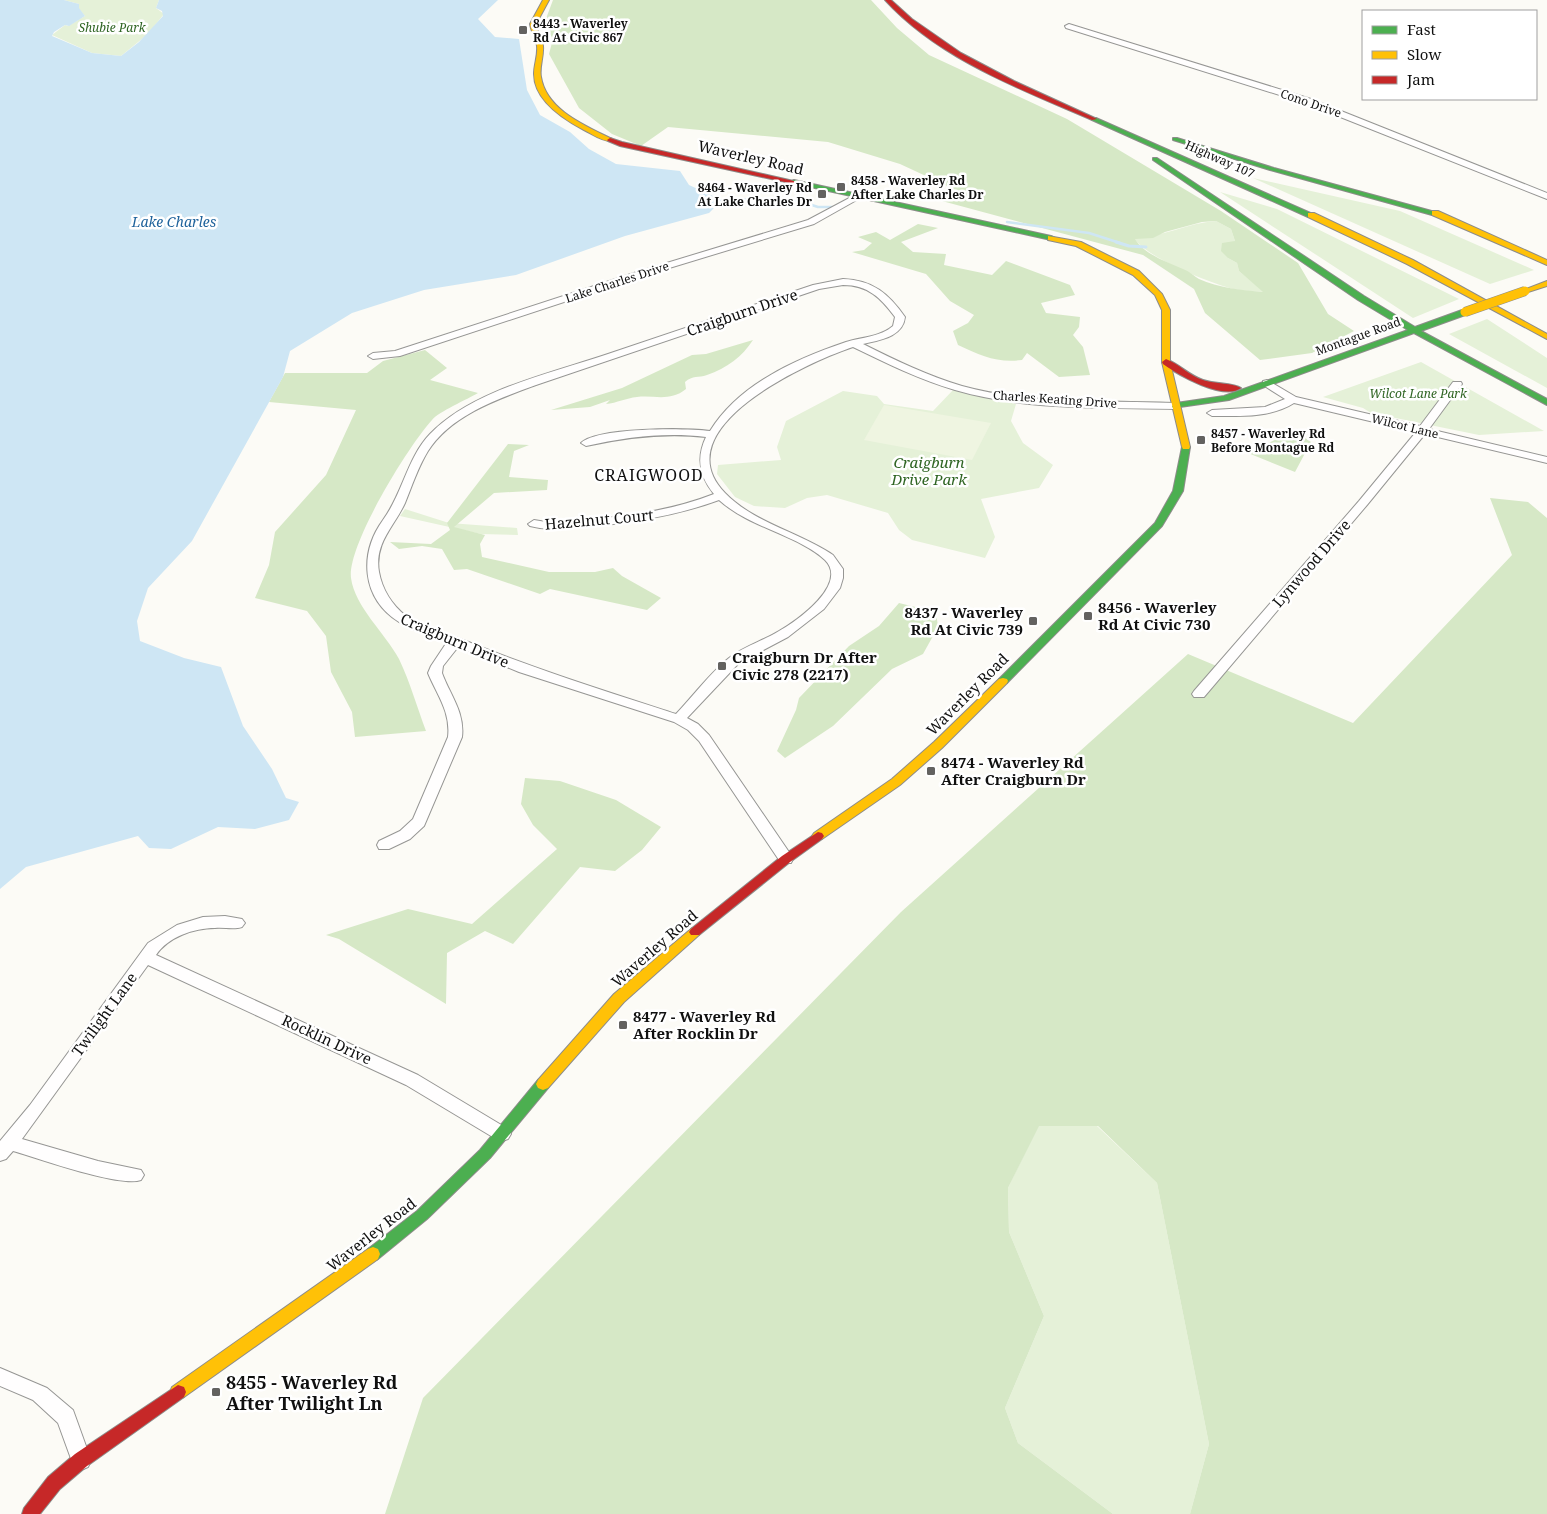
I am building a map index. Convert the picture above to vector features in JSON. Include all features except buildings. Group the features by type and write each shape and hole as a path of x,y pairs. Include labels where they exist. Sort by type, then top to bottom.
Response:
{"main road":[{"name":"Waverley Road","path":"30,1514 54,1483 81,1460 361,1263 422,1215 460,1180 502,1134 564,1058 619,998 686,939 786,860 896,782 938,745 1159,524 1178,491 1186,460 1187,444 1166,362 1166,310 1158,294 1136,273 1078,244 858,197 747,170 620,144 586,128 554,105 545,95 539,82 540,45 534,28 534,21 546,0"},
{"name":"Highway 107","path":"888,0 909,21 957,55 1011,82 1327,221 1462,288 1547,337"},
{"path":"957,55 1136,124"},
{"path":"1011,82 1153,158 1211,193 1304,261 1391,317 1547,402"},
{"path":"1162,134 1272,169 1426,210 1454,220 1547,263"},
{"name":"Montague Road","path":"1176,406 1226,398 1547,283"},
{"path":"1166,362 1183,377 1213,387 1263,384"}],"street":[{"name":"Cono Drive","path":"1069,26 1308,101 1547,196"},
{"name":"Lake Charles Drive","path":"373,356 400,353 640,274 812,222 858,197"},
{"name":"Craigburn Drive","path":"679,719 731,662 747,651 784,634 800,623 830,593 837,581 837,569 823,553 748,514 721,495 706,473 705,453 711,434 720,420 771,380 798,365 894,330 900,317 892,304 875,288 852,282 833,283 532,383 487,402 436,434 417,461 396,510 378,537 373,553 372,568 380,592 394,614 404,620 524,669 679,719 693,727 704,738 786,860"},
{"name":"Charles Keating Drive","path":"854,343 946,384 988,395 1036,401 1176,406"},
{"name":"Wilcot Lane","path":"1263,384 1292,400 1520,452 1547,460"},
{"name":"Lynwood Drive","path":"1199,694 1244,638 1293,586 1424,431 1457,384"},
{"path":"1212,413 1272,409 1288,404 1292,400"},
{"path":"586,443 621,435 653,431 711,434"},
{"name":"Hazelnut Court","path":"534,524 546,526 632,519 678,509 721,495"},
{"path":"384,845 405,834 419,822 455,737 457,724 454,712 435,673 437,666 455,641"},
{"name":"Twilight Lane","path":"5,1148 36,1110 145,957 160,941 186,927 212,921 237,923"},
{"name":"Rocklin Drive","path":"145,957 412,1080 502,1134"},
{"path":"5,1148 135,1175"},
{"path":"0,1376 26,1386 40,1394 66,1417 81,1460"}],"green space":[{"name":"Shubie Park","path":"64,0 159,0 156,8 164,14 148,34 121,56 92,53 52,35 65,25 68,26 85,16 78,8 79,4"},
{"path":"553,0 871,0 897,28 929,55 1067,119 1221,211 1298,263 1328,314 1354,331 1312,353 1260,360 1205,313 1194,289 1143,255 942,201 956,190 900,164 828,142 668,127 641,146 612,134 579,108 549,54 553,39 544,24","holes":["1216,221 1231,229 1235,241 1222,243 1221,251 1237,263 1239,271 1263,292 1231,288 1206,282 1150,253 1135,239 1153,238 1165,232 1202,222"]},
{"path":"1253,178 1400,211 1534,270 1490,284"},
{"path":"1220,192 1277,209 1459,299 1413,318"},
{"path":"1216,221 1231,229 1235,241 1228,258 1237,263 1239,271 1264,292 1233,289 1195,276 1152,254 1134,238"},
{"path":"918,224 938,228 901,242 913,252 946,254 944,265 992,275 1006,261 1070,285 1075,295 1041,303 1046,313 1080,317 1079,327 1073,335 1083,347 1090,375 1059,377 1027,353 1022,360 1013,361 982,355 958,345 953,331 968,323 974,315 950,301 926,274 852,252 864,250 872,243 858,237 876,232 890,240"},
{"path":"1487,319 1547,358 1547,388 1449,334"},
{"path":"753,340 744,352 727,365 714,372 685,382 686,389 680,393 668,397 637,397 606,404 610,400 590,407 551,410 622,388 692,355 706,354"},
{"path":"425,350 447,368 430,380 478,393 435,417 409,451 381,496 369,520 352,563 351,578 364,610 399,659 426,731 355,737 352,712 331,672 326,636 307,611 255,598 269,565 275,532 326,475 356,410 269,402 285,373 367,373 383,361"},
{"name":"Wilcot Lane Park","path":"1421,362 1544,431 1479,435 1371,413 1363,408 1323,397"},
{"name":"Craigburn Drive Park","path":"953,390 1016,404 1011,421 1023,443 1053,465 1039,488 981,499 995,537 985,558 912,540 899,530 888,513 827,495 807,498 785,508 754,506 735,497 717,474 718,465 781,460 777,447 786,421 843,391 877,396 884,404 933,411"},
{"path":"884,405 991,423 972,460 864,440"},
{"path":"1298,433 1311,442 1295,472 1248,453 1285,435"},
{"path":"508,444 529,445 514,451 509,477 548,480 547,490 494,493 454,527 485,535 480,544 482,557 549,572 595,572 613,568 622,576 661,598 647,610 550,589 540,594 467,569 454,570 442,549 422,546 399,549 390,542 431,544 450,530 447,523"},
{"path":"1490,498 1528,502 1547,518 1547,1514 1190,1514 1209,1444 1157,1183 1098,1126 1039,1126 1008,1188 1009,1232 1044,1316 1005,1408 1018,1443 1113,1514 385,1514 423,1398 901,912 1188,654 1353,723 1512,555"},
{"path":"405,509 449,523 517,528 518,535 481,534 400,516"},
{"path":"899,603 936,612 938,627 923,654 892,669 833,726 785,758 777,751 796,710 799,698 849,646 879,626"},
{"path":"525,778 560,781 616,800 661,827 642,850 615,871 580,867 513,944 485,931 447,953 446,1004 339,939 326,935 408,909 472,924 557,849 533,825 521,804"},
{"path":"1038,1126 1097,1126 1157,1183 1209,1444 1190,1514 1113,1514 1018,1443 1005,1408 1044,1316 1009,1232 1008,1188"}],"water":[{"name":"Lake Charles","path":"0,0 64,0 79,4 79,8 85,16 69,26 65,25 54,32 52,36 92,53 121,56 139,42 163,16 162,11 156,8 159,0 498,0 478,19 495,37 519,39 527,90 540,115 570,132 589,149 616,164 680,171 689,185 722,200 709,213 625,236 516,275 424,290 352,313 290,351 283,377 192,541 148,588 137,621 140,641 184,658 221,667 243,726 272,769 286,798 299,802 289,820 255,829 218,827 171,849 149,848 138,836 26,867 0,889"}],"waterway":[{"path":"722,200 765,199 782,203 796,200 818,207 832,207"},
{"path":"1007,222 1089,233 1120,243"},
{"path":"1116,242 1129,246 1146,247"}],"traffic: fast":[{"path":"1094,119 1311,215"},
{"path":"1175,139 1272,169 1435,213"},
{"path":"1155,159 1361,298 1429,339 1547,402"},
{"path":"794,182 1051,238"},
{"path":"1176,406 1226,398 1465,312"},
{"path":"1003,681 1159,524 1178,491 1186,447"},
{"path":"373,1254 422,1215 485,1154 543,1084"}],"traffic: slow":[{"path":"546,0 533,24 540,45 537,76 542,91 549,101 567,117 610,140"},
{"path":"1435,213 1547,263"},
{"path":"1311,215 1410,262 1547,337"},
{"path":"1051,238 1078,244 1136,273 1158,294 1166,310 1166,362 1186,447"},
{"path":"1525,291 1547,283"},
{"path":"1465,312 1525,291"},
{"path":"818,836 896,782 938,745 1003,681"},
{"path":"543,1084 619,998 695,932"},
{"path":"178,1392 373,1254"}],"traffic: jam":[{"path":"888,0 934,39 959,55 1012,83 1094,119"},
{"path":"610,140 620,144 794,182"},
{"path":"1166,362 1182,374 1199,382 1208,385 1237,388"},
{"path":"695,932 786,859 818,836"},
{"path":"30,1514 54,1483 81,1460 178,1392"}],"place":[{"name":"8443 - Waverley Rd At Civic 867","path":"523,30"},
{"name":"8458 - Waverley Rd After Lake Charles Dr","path":"841,187"},
{"name":"8464 - Waverley Rd At Lake Charles Dr","path":"822,194"},
{"name":"8457 - Waverley Rd Before Montague Rd","path":"1201,440"},
{"name":"8456 - Waverley Rd At Civic 730","path":"1088,616"},
{"name":"8437 - Waverley Rd At Civic 739","path":"1033,621"},
{"name":"Craigburn Dr After Civic 278 (2217)","path":"722,666"},
{"name":"8474 - Waverley Rd After Craigburn Dr","path":"931,771"},
{"name":"8477 - Waverley Rd After Rocklin Dr","path":"623,1025"},
{"name":"8455 - Waverley Rd After Twilight Ln","path":"216,1392"}],"district":[{"name":"CRAIGWOOD","path":"649,475"}]}
